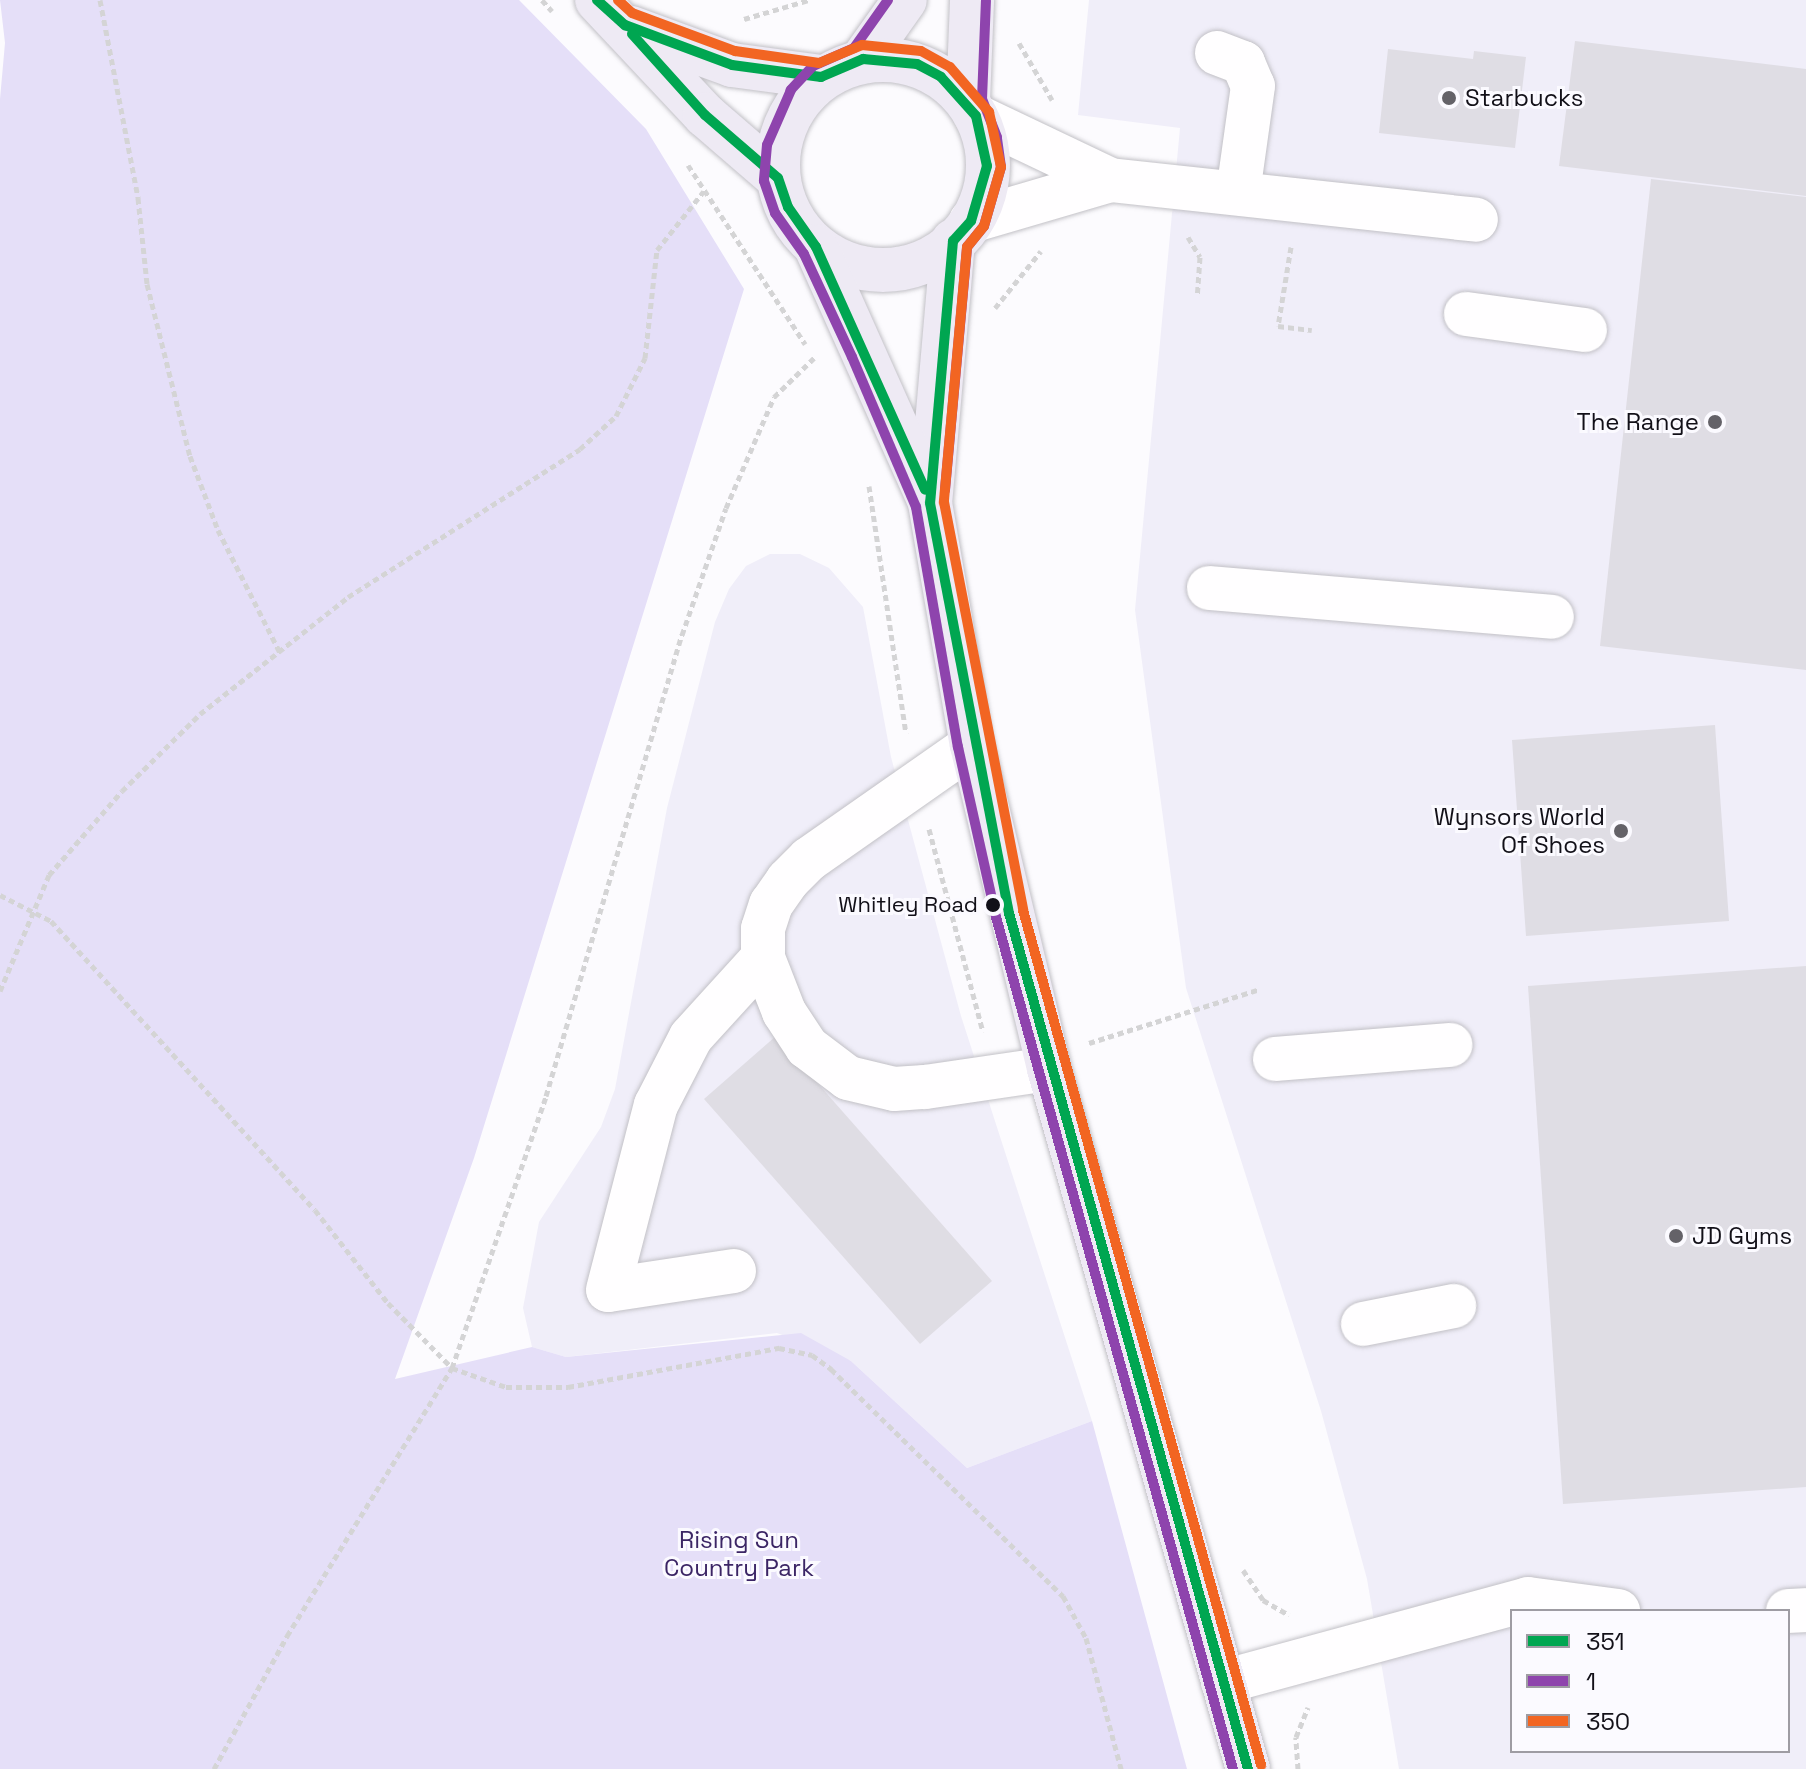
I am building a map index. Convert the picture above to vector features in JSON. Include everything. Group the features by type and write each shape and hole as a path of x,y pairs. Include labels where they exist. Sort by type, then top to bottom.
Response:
{"main road":[{"path":"863,59 905,0"},
{"path":"930,503 962,231 987,166 972,108 972,0"},
{"path":"595,15 732,65 821,77"},
{"path":"595,15 778,178 788,207 816,247 930,503 972,745 1064,1058 1223,1682 1248,1769"},
{"path":"778,178 790,119 821,77 863,59 917,64 972,108"},
{"path":"816,247 842,263 890,273 920,265 962,231"}],"street":[{"path":"1217,53 1243,63 1253,86 1238,193"},
{"path":"972,108 1110,180 1476,220"},
{"path":"962,231 1110,180"},
{"path":"1466,314 1585,330"},
{"path":"1209,588 1552,617"},
{"path":"972,745 799,869 771,904 763,929 763,958 784,1012 807,1047 848,1078 910,1088 1064,1058"},
{"path":"734,1271 608,1290 656,1105 691,1037 763,958"},
{"path":"1275,1059 1450,1045"},
{"path":"1363,1324 1454,1306"},
{"path":"1223,1682 1528,1599 1603,1609"}],"path":[{"path":"100,0 130,154 147,284 190,456 218,530 280,654"},
{"path":"542,0 595,15"},
{"path":"742,19 809,0"},
{"path":"1017,40 1059,113"},
{"path":"679,151 815,357"},
{"path":"0,991 32,908 67,852 122,791 200,714 280,654 348,597 580,449 616,416 645,358 657,250 704,191"},
{"path":"1178,232 1189,238 1200,257 1197,296"},
{"path":"1298,240 1287,251 1278,326 1312,330"},
{"path":"991,314 1027,263 1046,247"},
{"path":"214,1769 287,1636 452,1368 546,1096 682,635 726,508 774,397 815,357 855,331"},
{"path":"0,895 32,908 315,1210 388,1303 452,1368 506,1387 532,1389 779,1348 812,1355 1063,1596 1086,1638 1121,1769"},
{"path":"1064,1058 1260,989"},
{"path":"1238,1555 1263,1600 1293,1617"},
{"path":"1298,1769 1296,1737 1317,1697"}],"shaded area":[{"path":"1089,0 1806,0 1806,1769 1399,1769 1367,1579 1321,1411 1186,988 1135,610 1180,128 1078,115"},
{"path":"770,554 800,554 829,568 863,607 891,757 961,1016 1092,1421 967,1468 851,1361 777,1333 566,1357 532,1347 523,1308 539,1222 601,1127 615,1089 667,808 715,622 729,589 746,566"}],"green space":[{"name":"Rising Sun Country Park","path":"0,0 519,0 646,129 744,289 474,1158 395,1379 532,1347 566,1357 801,1333 851,1361 967,1468 1092,1421 1187,1769 0,1769 0,99 5,43"}],"building":[{"path":"1575,41 1806,69 1806,196 1559,166"},
{"path":"1388,49 1473,59 1474,51 1526,57 1515,148 1379,133"},
{"name":"The Range","path":"1651,179 1806,197 1806,670 1600,646"},
{"name":"Wynsors World Of Shoes","path":"1715,725 1729,921 1526,936 1512,740"},
{"name":"JD Gyms","path":"1806,966 1806,1487 1563,1504 1528,986"},
{"path":"776,1036 992,1281 920,1344 704,1099"}],"transit line":[{"name":"351","path":"597,0 625,25 732,65 821,77 863,59 917,64 941,77 976,116 987,166 971,221 953,241 930,503 1009,913 1248,1769"},
{"name":"350","path":"618,0 632,13 735,51 819,63 862,45 921,51 950,67 989,112 1001,167 984,226 967,247 944,502 1023,910 1261,1765"},
{"name":"1","path":"888,0 854,48 813,66 791,90 767,145 764,181 775,213 804,254 916,507 958,747 996,917 1233,1769"},
{"name":"1","path":"945,490 967,247 984,226 1001,167 997,137 982,99 986,1"},
{"name":"351","path":"632,34 705,115 778,178 788,207 816,247 925,490"}],"place":[{"name":"Starbucks","path":"1449,98"},
{"name":"The Range","path":"1715,422"},
{"name":"Wynsors World Of Shoes","path":"1621,831"},
{"name":"Whitley Road","path":"993,905"},
{"name":"JD Gyms","path":"1676,1236"}]}
